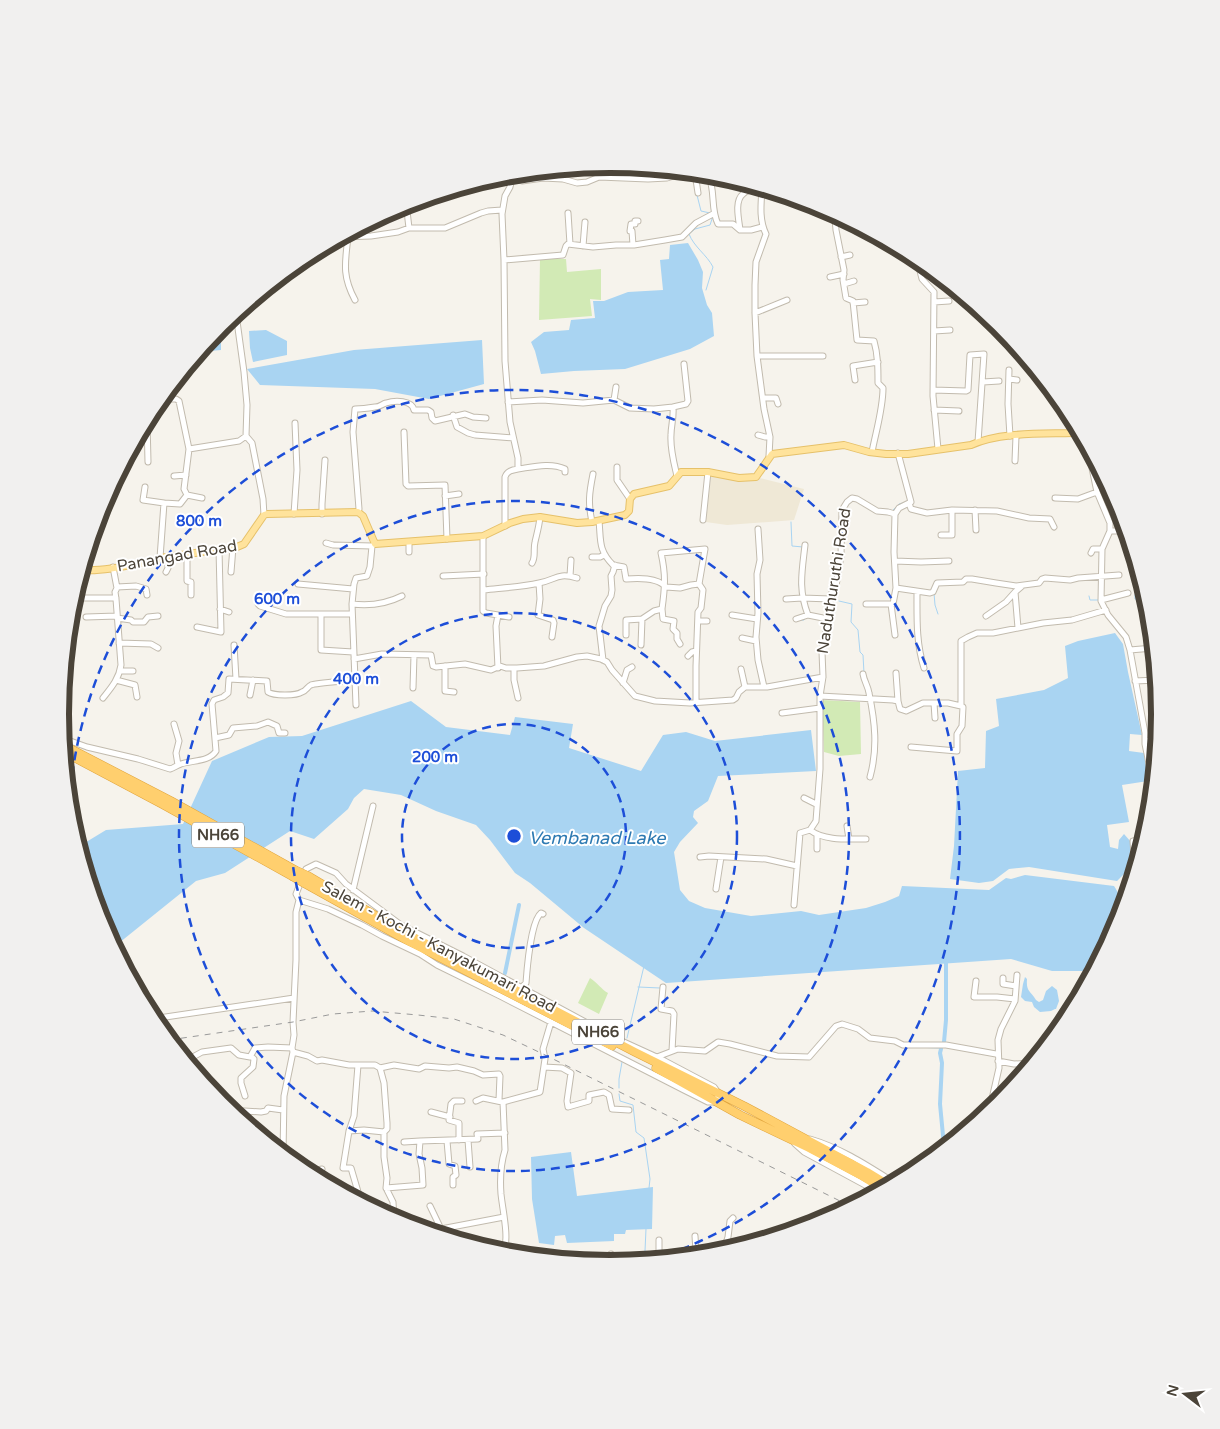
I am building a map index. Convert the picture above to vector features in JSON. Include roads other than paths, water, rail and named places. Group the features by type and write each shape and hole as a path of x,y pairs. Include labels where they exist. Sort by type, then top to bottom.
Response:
{"highway":[{"name":"NH66","path":"70,749 171,801 304,878"},
{"name":"NH66","path":"70,755 275,862"},
{"name":"Salem - Kochi - Kanyakumari Road","path":"304,878 458,970 718,1098"},
{"name":"Salem - Kochi - Kanyakumari Road","path":"304,878 635,1052 718,1098 740,1115 791,1136 867,1172 883,1182"},
{"name":"Salem - Kochi - Kanyakumari Road","path":"791,1136 877,1185"}],"main road":[{"path":"264,515 358,512 363,516 374,545 484,536 510,523 523,519 540,517 577,523 595,522 625,515 629,511 630,499 634,494 669,486 682,472 708,472 739,478 756,477 772,454 844,446 886,454 916,453 971,445 1013,436 1072,433"},
{"name":"Panangad Road","path":"88,570 157,560 244,544 264,515"}],"street":[{"path":"522,181 543,178 563,179 577,183 587,182 598,177 648,179 671,177"},
{"path":"695,180 698,193"},
{"path":"510,183 502,210 505,361 510,422 518,458 518,469"},
{"path":"712,183 714,197 712,215 718,224 733,224 740,230 762,227"},
{"path":"740,230 738,207 741,196 747,191"},
{"path":"760,195 762,227 766,234 756,262 755,313 757,356 755,366 770,437 769,456"},
{"path":"357,237 398,232 409,228 445,228 481,213 502,210"},
{"path":"406,213 409,228"},
{"path":"568,213 570,244"},
{"path":"504,260 563,255 566,246 570,244 593,247 633,245 682,237 696,222 712,215"},
{"path":"633,245 632,231 630,231 631,224 635,224 635,221 638,221"},
{"path":"583,246 585,222"},
{"path":"835,223 844,270 846,298 853,301 857,340 874,341 878,362 878,383 883,388 881,409 872,452"},
{"path":"347,242 344,267 348,287 355,300"},
{"path":"841,258 850,255"},
{"path":"920,271 922,279 934,292 933,390 938,449"},
{"path":"830,277 844,274"},
{"path":"844,284 854,281"},
{"path":"755,313 787,300"},
{"path":"934,302 949,301"},
{"path":"853,303 866,302"},
{"path":"237,323 246,396 246,436 252,443 263,499 264,515"},
{"path":"934,331 950,330"},
{"path":"933,390 968,390 970,355 984,354 978,442"},
{"path":"757,356 823,356"},
{"path":"855,380 853,366 878,362"},
{"path":"508,402 542,400 583,403 614,400 630,408 654,409 686,404 688,401 684,364"},
{"path":"1009,370 1008,404 1016,461"},
{"path":"1009,379 1017,380"},
{"path":"983,382 999,381"},
{"path":"614,400 616,387"},
{"path":"763,398 776,398 778,404"},
{"path":"171,399 179,401 189,449 184,489 187,495"},
{"path":"358,512 353,432 355,409 378,407 389,400 410,404 414,410 428,410 435,420 464,414 473,418 486,418"},
{"path":"672,407 671,448 677,476"},
{"path":"934,410 959,411"},
{"path":"453,415 457,427 468,433 513,438"},
{"path":"294,514 296,470 293,436 295,423"},
{"path":"404,432 406,484 408,486 444,485 447,539"},
{"path":"147,434 148,462"},
{"path":"758,435 770,437"},
{"path":"189,449 239,441 246,436"},
{"path":"898,453 910,506"},
{"path":"322,514 325,460"},
{"path":"505,526 506,474 518,469 552,466 561,467 565,469 565,472"},
{"path":"617,466 617,480 630,499"},
{"path":"1092,470 1097,492 1110,523 1110,531 1102,549 1101,600 1126,637 1130,650 1149,757"},
{"path":"703,520 708,472"},
{"path":"593,474 589,493 589,505 604,555 613,565 624,567 626,579 648,580 680,588 691,584 699,584"},
{"path":"174,476 186,475"},
{"path":"144,489 143,500 164,503 180,504 187,495"},
{"path":"1055,498 1078,499 1097,492"},
{"path":"445,496 459,494"},
{"path":"187,495 202,498"},
{"name":"Naduthuruthi Road","path":"794,905 800,833 810,830 816,821 820,769 822,652 831,594 836,586 841,556 842,510 846,502 852,498 858,499 877,511 895,514"},
{"path":"160,558 164,503"},
{"path":"895,636 891,604 894,602 896,588 895,514 899,508 910,506 927,512 975,510 1006,513 1029,518 1050,519 1054,527"},
{"path":"941,535 952,535 952,510"},
{"path":"975,510 976,530"},
{"path":"532,563 540,517"},
{"path":"758,529 760,560 757,574 756,641 764,687"},
{"path":"1110,531 1119,531"},
{"path":"484,536 483,610 486,613 508,617"},
{"path":"409,542 409,552"},
{"path":"326,543 341,546 374,545 370,567 366,576 356,578 353,589 352,614 356,705"},
{"path":"805,545 801,584 802,598 808,615"},
{"path":"231,572 234,547"},
{"path":"197,627 221,632 219,549"},
{"path":"680,644 677,639 677,633 673,629 674,621 663,619 662,609 666,586 661,554 705,549 699,584 703,590 701,608 698,612 696,703"},
{"path":"1090,553 1093,549 1102,549"},
{"path":"187,554 187,581 191,582 191,595"},
{"path":"592,557 604,555"},
{"path":"166,572 168,557"},
{"path":"570,576 571,560"},
{"path":"895,561 949,561"},
{"path":"603,660 599,626 605,606 611,596 611,576 615,565"},
{"path":"103,698 116,680 121,665 118,643 117,587 113,567"},
{"path":"443,576 484,574"},
{"path":"896,588 926,593 933,592 937,583 963,582 966,579 1022,586 1039,583 1045,578 1070,580 1119,575"},
{"path":"484,590 539,583 557,576 576,578"},
{"path":"539,583 538,615 552,620 554,623 552,637"},
{"path":"298,584 353,589"},
{"path":"117,587 136,586 146,588 147,595"},
{"path":"986,616 1006,602 1022,586"},
{"path":"918,592 916,627 924,668"},
{"path":"1015,592 1018,628"},
{"path":"1101,600 1128,593"},
{"path":"352,604 383,603 402,596"},
{"path":"84,598 116,598"},
{"path":"258,599 260,606 286,614 352,614"},
{"path":"786,599 831,599"},
{"path":"866,604 891,604"},
{"path":"220,609 229,612"},
{"path":"626,635 626,620 642,619 654,611 662,609"},
{"path":"910,747 957,751 957,734 962,726 963,706 961,706 961,641 978,633 993,633 1042,623 1072,620 1106,610"},
{"path":"595,612 602,614"},
{"path":"321,614 321,650 353,652"},
{"path":"498,615 496,626 499,667"},
{"path":"732,615 757,619"},
{"path":"796,619 808,615 828,619"},
{"path":"86,617 117,617 133,622 144,622 148,617 158,616"},
{"path":"641,644 642,619"},
{"path":"698,621 707,621"},
{"path":"742,638 756,641"},
{"path":"118,643 151,644 158,648"},
{"path":"234,645 236,679"},
{"path":"1130,650 1147,648"},
{"path":"688,656 696,651"},
{"path":"354,659 382,654 431,655 433,666 436,668 465,664 489,670 499,667 544,666 587,656 607,662 635,696 655,701 696,703 733,700 745,687 764,687 823,677"},
{"path":"413,688 414,655"},
{"path":"445,666 445,691 454,692"},
{"path":"623,682 626,670 632,667"},
{"path":"514,668 514,680 518,698"},
{"path":"740,670 745,687"},
{"path":"120,671 133,671"},
{"path":"863,674 870,698 876,734 874,765 870,777"},
{"path":"896,674 900,709 906,711 923,703 948,703 961,706"},
{"path":"116,680 135,684 137,697"},
{"path":"70,741 170,769 214,755 216,751 212,704 214,700 228,693 228,680 267,681 268,692 271,694 296,694 302,693 311,685 354,680"},
{"path":"250,695 253,680"},
{"path":"1135,681 1150,680"},
{"path":"820,696 898,701"},
{"path":"934,704 935,718"},
{"path":"782,714 820,708"},
{"path":"215,738 229,735 233,728 256,726 268,722 277,726 279,733 285,733"},
{"path":"174,724 179,741 176,753 178,765"},
{"path":"1145,740 1150,741"},
{"path":"804,798 816,804"},
{"path":"353,890 373,806"},
{"path":"847,826 849,839"},
{"path":"810,830 817,834 843,839 866,839"},
{"path":"817,834 817,849"},
{"path":"1134,852 1133,841 1136,840"},
{"path":"700,857 766,859 797,866"},
{"path":"716,889 721,857"},
{"path":"283,1146 284,1096 294,1035 296,912 299,900 296,894 304,878 316,864 336,872 353,890 401,925 414,930 429,940 615,1038 657,1057 714,1087 718,1098 708,1102 550,1022 458,970 438,965 362,925 299,900"},
{"path":"521,988 526,983 532,936 537,916 541,913 543,914"},
{"path":"993,1096 998,1071 998,1040 1001,1029 1015,1000 1017,975"},
{"path":"976,981 974,997 997,997 1015,1000"},
{"path":"1002,982 1016,986"},
{"path":"664,987 661,1009 672,1011 674,1014 672,1051"},
{"path":"162,1018 294,998"},
{"path":"476,1101 483,1098 501,1101 540,1092 545,1059 543,1049 550,1022"},
{"path":"657,1057 681,1049 705,1051 718,1042 777,1056 809,1057 839,1024 858,1028 870,1038 894,1041 903,1045 946,1045 990,1052 998,1058 1014,1064 1024,1063"},
{"path":"251,1056 255,1048 268,1047 292,1050 317,1061 322,1060 349,1065 375,1065 380,1068 394,1065 419,1069 425,1066 457,1067 483,1075 498,1074 500,1076 505,1134 501,1191 506,1245"},
{"path":"192,1057 202,1052 231,1048 239,1055 251,1056"},
{"path":"245,1096 241,1078 253,1068 254,1059 251,1056"},
{"path":"358,1065 354,1116 349,1131 343,1168 351,1168 358,1193"},
{"path":"544,1067 562,1068 571,1074 567,1101 568,1107 589,1101 589,1095 604,1092 609,1095 612,1109 629,1110"},
{"path":"380,1068 384,1084 387,1123 387,1129 384,1132 386,1188 393,1202 393,1211"},
{"path":"459,1140 459,1123 450,1120 451,1104 454,1101 462,1102"},
{"path":"242,1111 261,1112 266,1111 268,1108 283,1110"},
{"path":"430,1112 450,1117"},
{"path":"349,1131 384,1132"},
{"path":"404,1142 468,1140 478,1139 478,1134 505,1134"},
{"path":"791,1136 824,1143 852,1156 888,1179"},
{"path":"791,1136 804,1152 871,1188"},
{"path":"468,1140 470,1167"},
{"path":"386,1188 423,1185 419,1154 420,1141"},
{"path":"447,1141 449,1164 455,1166 456,1175 453,1177 453,1185"},
{"path":"318,1170 322,1169"},
{"path":"430,1206 441,1228"},
{"path":"442,1229 504,1216"},
{"path":"726,1243 732,1218"},
{"path":"695,1236 696,1248"},
{"path":"659,1240 659,1253"}],"water":[{"path":"688,243 703,272 702,288 707,305 712,313 714,336 690,349 625,369 541,374 531,342 544,332 569,330 571,320 595,318 593,301 604,301 628,292 663,290 660,260 669,259 670,245"},
{"path":"266,330 287,341 287,355 253,362 249,331"},
{"path":"221,338 221,350 209,351"},
{"path":"482,340 484,384 429,399 375,389 260,385 247,369 354,350"},
{"path":"1115,633 1123,644 1142,735 1130,734 1129,751 1144,753 1148,778 1147,781 1122,785 1129,822 1107,825 1110,847 1118,849 1119,840 1124,834 1131,842 1128,870 1117,881 1029,867 1009,869 993,881 979,883 950,879 954,846 958,771 985,768 986,731 999,726 996,699 1044,690 1068,678 1065,646 1078,641"},
{"name":"Vembanad Lake","path":"411,701 446,727 510,735 515,717 573,724 569,748 641,771 663,735 686,732 715,741 811,730 816,771 718,776 708,801 694,811 693,817 698,823 680,842 674,852 680,890 689,901 705,908 751,916 801,911 819,915 866,908 885,902 899,896 902,886 989,890 1006,878 1011,879 1025,875 1114,886 1120,897 1110,922 1086,971 1052,971 1011,959 666,983 584,928 530,883 515,873 476,825 436,811 401,795 364,789 354,798 348,809 314,839 290,831 225,873 196,881 120,942 97,888 84,843 106,830 183,824 212,761 269,737 302,736"},
{"path":"1025,977 1029,991 1039,1002 1043,1000 1046,991 1052,986 1057,990 1059,1001 1056,1009 1040,1012 1034,1007 1032,1002 1025,1001 1021,997"},
{"path":"571,1152 577,1196 653,1187 652,1229 626,1230 625,1234 614,1234 614,1241 567,1243 565,1235 555,1236 554,1245 539,1243 532,1199 531,1157"}],"waterway":[{"path":"697,195 701,211 710,213"},
{"path":"706,290 713,267 689,234 695,229 710,225 711,217"},
{"path":"893,510 903,503"},
{"path":"791,522 792,546 803,547"},
{"path":"799,584 800,592"},
{"path":"1137,591 1135,599 1138,600 1141,612"},
{"path":"934,593 938,614"},
{"path":"1089,596 1090,600 1098,600"},
{"path":"839,601 852,604 851,622 858,630 864,673"},
{"path":"800,620 804,620 807,617"},
{"path":"505,973 519,905"},
{"path":"944,1042 946,960"},
{"path":"627,1038 644,966"},
{"path":"638,987 660,988"},
{"path":"814,1055 822,1046"},
{"path":"914,1047 939,1048"},
{"path":"941,1049 940,1104 943,1140"},
{"path":"619,1088 622,1062"},
{"path":"619,1094 620,1101 633,1105 636,1132 644,1138 650,1179 649,1188"},
{"path":"645,1251 646,1229"}],"railway":[{"path":"177,1039 293,1022 333,1014 372,1011 454,1019 503,1035 843,1203"}]}
